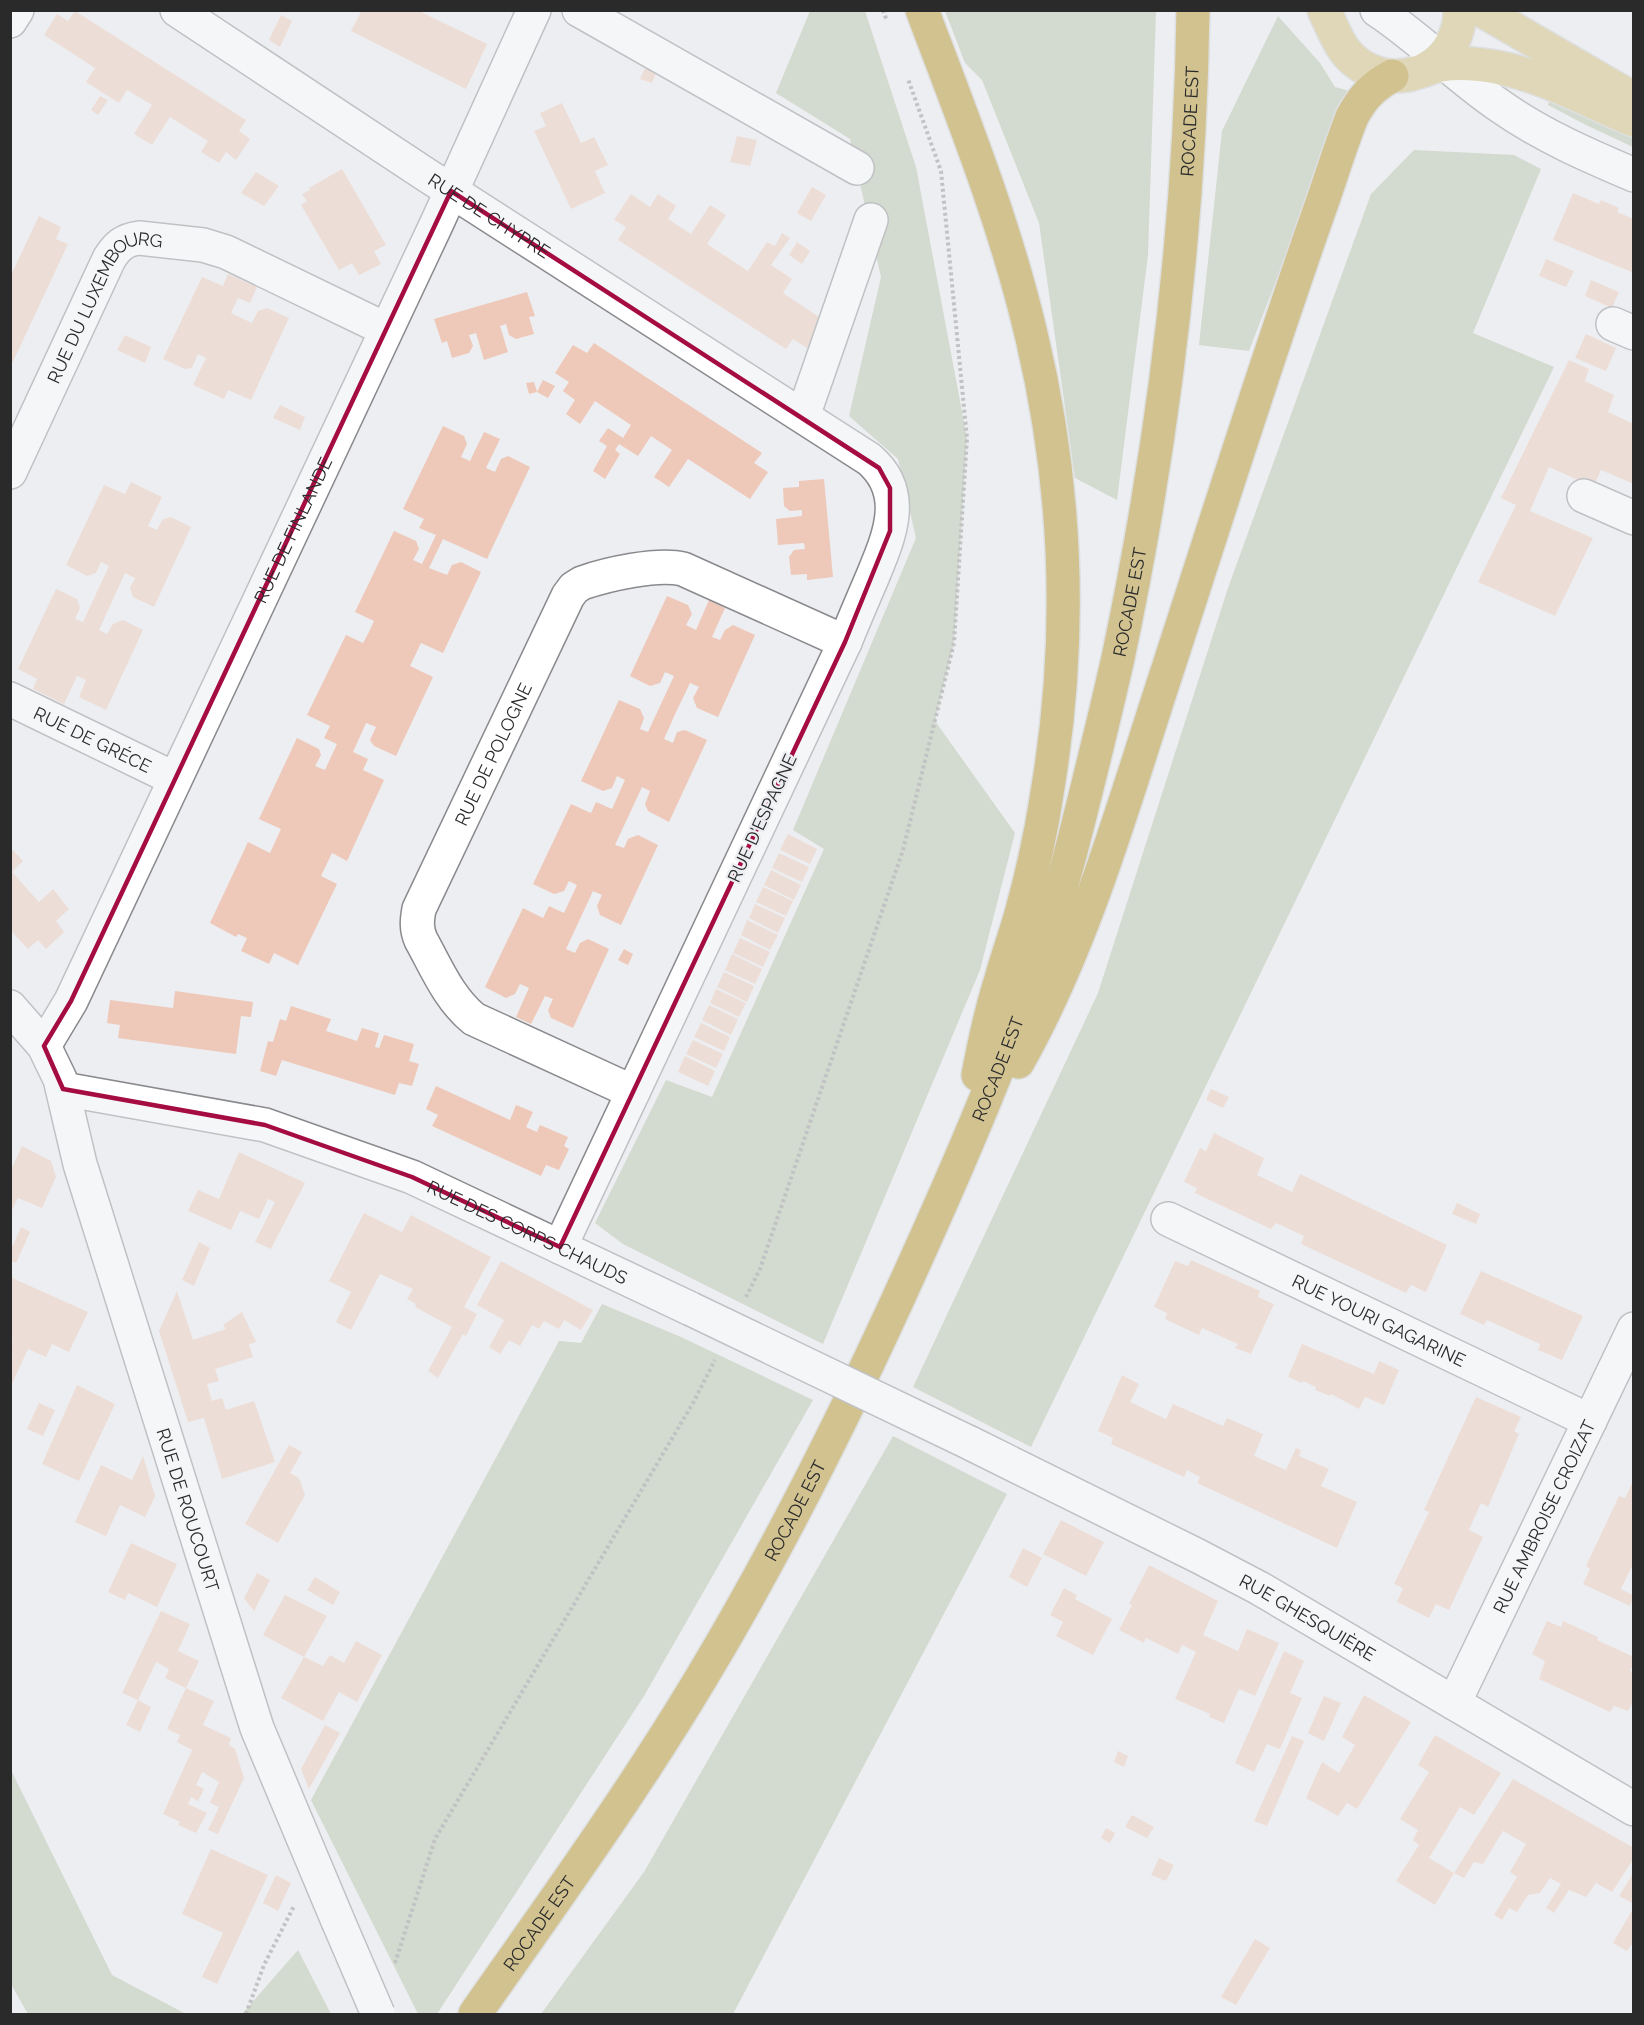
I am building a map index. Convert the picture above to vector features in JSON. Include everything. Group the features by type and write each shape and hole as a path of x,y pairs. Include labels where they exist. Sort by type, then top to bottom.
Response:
{"highway":[{"path":"922,10 967,129 1011,262 1031,332 1054,449 1063,553 1062,661 1049,785 1021,913 986,1036 964,1151"},
{"name":"ROCADE EST","path":"475,2014 640,1775 687,1702 737,1617 817,1468 893,1311 964,1151 1000,1063 1055,910 1102,729 1133,584 1159,437 1174,316 1186,167 1193,10"},
{"path":"964,1151 1034,1035 1065,965 1135,772 1282,315 1348,127 1362,99 1374,87 1392,76"}],"main road":[{"path":"1324,10 1348,56 1368,70 1392,76 1415,74 1448,60 1516,72 1634,120"},
{"path":"1448,60 1460,10"},
{"path":"1481,10 1634,99"}],"street":[{"path":"10,21 17,10"},
{"name":"RUE DE CHYPRE","path":"177,10 451,191 803,416"},
{"name":"RUE DE FINLANDE","path":"44,1046 70,1001 175,779 534,10"},
{"path":"579,10 857,168"},
{"path":"1377,10 1448,60 1578,133 1634,158"},
{"path":"1409,10 1448,60 1498,105 1555,140 1634,175"},
{"path":"803,416 871,219"},
{"name":"RUE DU LUXEMBOURG","path":"10,472 114,250 128,240 139,238 215,248 385,329"},
{"name":"RUE D'ESPAGNE","path":"560,1246 845,642 891,531 890,488 887,478 869,459 803,416"},
{"path":"1584,496 1634,518"},
{"name":"RUE DE POLOGNE","path":"633,1092 474,1019 465,1012 456,1001 417,931 420,909 568,596 582,582 670,566 683,569 845,642"},
{"name":"RUE DE GRÉCE","path":"10,699 175,779"},
{"name":"RUE DE ROUCOURT","path":"10,1007 44,1046 60,1079 80,1164 257,1728 378,2014"},
{"name":"RUE DES CORPS CHAUDS","path":"63,1089 265,1125 412,1177 970,1443"},
{"name":"RUE YOURI GAGARINE","path":"1168,1219 1590,1421"},
{"name":"RUE AMBROISE CROIZAT","path":"1454,1702 1634,1329"},
{"name":"RUE GHESQUIÈRE","path":"970,1443 1226,1570 1634,1809"}],"path":[{"path":"883,10 891,32"},
{"path":"745,1300 760,1269 903,850 954,643 967,438 941,171 906,75"},
{"path":"396,1961 435,1839 693,1403 719,1352"},
{"path":"246,2014 264,1965 301,1893 316,1872"}],"highlighted area":[{"path":"451,191 879,468 890,488 890,531 845,642 560,1247 412,1177 265,1125 63,1089 44,1046 71,1001"}],"green space":[{"path":"810,11 865,11 916,167 967,438 954,643 935,721 1015,833 980,970 823,1344 623,1244 595,1223 666,1080 712,1097 824,849 793,830 916,538 898,459 849,416 881,277 850,139 776,93"},
{"path":"945,11 1156,11 1148,255 1117,500 1075,478 1039,223 982,80 965,63"},
{"path":"1278,16 1320,63 1335,87 1349,91 1249,351 1199,345 1222,131"},
{"path":"1551,97 1633,133 1633,147 1548,105"},
{"path":"1414,150 1514,155 1541,169 1473,333 1554,367 1031,1447 913,1387 1098,993 1228,588 1371,194"},
{"path":"602,1304 681,1337 813,1400 644,1696 437,2014 418,2014 311,1800 559,1341 581,1343"},
{"path":"893,1436 1007,1494 733,2014 541,2014 644,1872"},
{"path":"10,1768 112,1975 186,2014 28,2014 11,1984"},
{"path":"298,1950 331,2014 242,2014"}],"building":[{"path":"362,10 417,10 487,44 466,89 351,31"},
{"path":"75,11 246,120 239,131 250,139 236,160 226,152 219,163 201,152 208,141 170,117 152,145 134,134 152,105 127,90 119,103 86,82 95,68 44,35 57,14 68,21"},
{"path":"281,15 292,21 280,47 269,40"},
{"path":"645,68 656,73 652,83 640,79"},
{"path":"100,96 108,100 98,115 91,110"},
{"path":"562,103 581,143 594,137 608,165 595,171 605,193 571,209 534,131 546,126 540,113"},
{"path":"737,136 757,140 750,166 730,162"},
{"path":"342,169 386,245 374,251 381,264 359,275 352,263 339,270 301,205 307,201 302,194"},
{"path":"256,172 279,186 264,206 241,193"},
{"path":"812,187 826,195 811,221 797,213"},
{"path":"1573,193 1599,204 1601,200 1619,208 1617,212 1634,219 1634,273 1553,240"},
{"path":"631,194 650,207 658,194 676,206 668,219 691,234 710,205 726,215 707,244 748,271 767,242 775,246 782,233 790,238 771,265 792,279 783,293 825,321 807,348 793,339 786,349 618,240 626,227 614,220"},
{"path":"39,216 61,227 56,239 68,244 10,368 10,277"},
{"path":"797,242 810,251 802,264 789,255"},
{"path":"1546,259 1574,271 1566,287 1539,276"},
{"path":"228,274 257,287 250,303 238,298 231,313 252,323 258,311 267,308 289,318 251,400 228,390 224,399 193,385 206,358 198,354 192,368 185,369 163,359 202,277 223,286"},
{"path":"1591,280 1619,292 1612,308 1585,296"},
{"path":"527,292 535,316 529,317 534,334 516,339 509,335 506,324 500,326 508,352 484,360 476,333 469,335 473,346 469,353 452,358 447,341 442,343 434,319"},
{"path":"1586,334 1616,348 1606,371 1575,358"},
{"path":"125,335 151,347 145,363 117,350"},
{"path":"594,343 762,453 754,463 768,472 750,499 688,459 669,487 654,477 672,450 651,436 638,456 619,444 615,450 620,454 605,479 593,471 607,446 599,441 608,428 623,438 631,425 595,401 580,424 566,414 575,400 563,391 569,382 555,373 573,345 587,353"},
{"path":"1569,360 1589,369 1585,381 1614,395 1608,412 1634,424 1634,484 1601,470 1596,481 1589,485 1549,467 1530,511 1593,538 1555,616 1478,582 1516,505 1501,498"},
{"path":"543,380 555,386 548,398 537,392"},
{"path":"534,382 537,392 529,394 526,383"},
{"path":"280,405 305,417 300,430 273,418"},
{"path":"443,426 464,436 467,444 461,457 470,461 484,432 500,439 486,468 495,472 501,459 508,456 530,467 487,559 443,539 429,568 447,575 452,565 461,562 481,572 443,653 421,643 410,666 433,677 396,756 374,746 370,740 376,727 366,723 353,752 368,759 363,770 384,780 347,861 332,853 321,876 337,884 298,965 274,953 269,964 241,951 247,938 238,934 236,937 210,923 248,842 270,853 281,829 259,819 297,738 319,749 321,755 315,766 325,770 337,744 324,738 330,726 307,715 346,635 363,643 369,632 374,621 355,612 394,531 416,541 419,549 413,560 422,564 436,535 419,528 424,519 403,509"},
{"path":"824,479 833,577 807,580 807,574 791,575 789,557 794,550 805,549 804,543 778,545 776,519 802,516 802,510 790,511 784,506 783,488 799,487 799,481"},
{"path":"131,482 162,497 148,526 157,530 162,520 171,517 191,527 154,607 133,597 130,588 135,578 125,573 99,630 107,634 113,624 123,620 143,630 106,710 79,697 86,680 77,676 64,704 33,689 37,679 18,669 56,589 77,599 80,608 75,619 83,622 109,566 101,562 96,573 87,576 66,565 104,485 125,494"},
{"path":"667,596 688,605 692,614 686,625 696,630 709,600 725,608 712,637 720,640 725,630 733,625 755,635 718,717 697,708 693,698 699,687 690,683 676,712 664,739 673,743 677,732 685,730 707,740 669,822 648,811 645,804 650,791 642,787 615,845 624,848 628,839 638,835 658,845 621,925 600,915 597,906 602,895 593,891 566,949 575,953 580,943 588,939 609,949 573,1028 551,1018 548,1010 553,999 545,996 531,1024 516,1017 529,988 520,984 515,994 506,998 485,987 523,908 543,918 549,906 564,913 577,885 569,881 564,891 554,894 533,884 571,804 591,813 596,802 612,809 625,780 617,776 612,788 603,791 581,781 619,700 640,709 644,718 640,729 648,732 674,676 665,672 660,683 650,686 630,676"},
{"path":"788,834 817,849 810,864 780,850"},
{"path":"10,847 23,861 12,872 39,902 53,889 69,909 56,921 64,932 46,949 38,940 28,949 10,930"},
{"path":"779,853 809,867 802,882 772,868"},
{"path":"771,870 801,885 794,900 764,885"},
{"path":"763,887 793,901 786,916 756,902"},
{"path":"755,904 785,918 778,933 749,918"},
{"path":"747,920 778,935 770,950 741,935"},
{"path":"740,938 770,952 763,967 733,953"},
{"path":"624,949 633,954 628,965 618,960"},
{"path":"732,954 762,969 755,984 725,970"},
{"path":"724,972 754,986 747,1002 717,987"},
{"path":"716,989 746,1003 739,1017 710,1003"},
{"path":"175,991 253,1002 251,1017 241,1016 236,1054 118,1038 120,1025 107,1023 110,1000 173,1008"},
{"path":"709,1005 738,1019 731,1035 702,1020"},
{"path":"291,1006 331,1019 326,1031 357,1041 362,1028 379,1033 375,1047 379,1048 384,1035 414,1044 409,1061 419,1064 412,1086 399,1083 395,1095 282,1060 276,1076 260,1071 268,1041 273,1042 280,1019 286,1021"},
{"path":"701,1023 730,1037 724,1051 694,1037"},
{"path":"693,1040 723,1054 716,1068 686,1054"},
{"path":"685,1056 715,1071 708,1086 678,1072"},
{"path":"436,1086 510,1120 516,1105 533,1112 526,1127 537,1132 540,1125 568,1137 564,1146 569,1149 559,1170 546,1165 541,1176 432,1126 438,1115 426,1109"},
{"path":"1211,1089 1229,1097 1223,1108 1206,1100"},
{"path":"1214,1133 1264,1158 1257,1175 1292,1192 1300,1174 1447,1245 1426,1292 1411,1285 1406,1293 1301,1244 1304,1236 1276,1223 1271,1229 1195,1193 1197,1188 1184,1182 1200,1148 1206,1151"},
{"path":"22,1146 51,1161 56,1177 42,1208 18,1198 10,1214 10,1172"},
{"path":"239,1152 305,1183 271,1249 255,1242 275,1202 268,1199 259,1219 240,1211 231,1230 188,1211 198,1190 219,1199"},
{"path":"1457,1203 1480,1214 1476,1224 1452,1214"},
{"path":"364,1213 402,1232 411,1215 491,1257 464,1307 477,1314 466,1336 463,1334 438,1378 428,1371 452,1327 415,1307 416,1304 407,1299 413,1289 380,1274 351,1330 336,1322 351,1292 329,1281"},
{"path":"21,1227 30,1232 16,1263 10,1260 10,1244 13,1245"},
{"path":"199,1242 210,1248 194,1286 182,1280"},
{"path":"1191,1260 1260,1291 1258,1297 1274,1304 1251,1354 1235,1348 1238,1344 1202,1328 1199,1335 1165,1319 1167,1313 1154,1307 1175,1261 1188,1266"},
{"path":"501,1261 593,1310 581,1330 564,1320 559,1329 544,1321 539,1329 532,1325 520,1346 509,1340 500,1354 489,1347 504,1320 477,1305"},
{"path":"1481,1271 1583,1316 1562,1360 1538,1350 1540,1344 1487,1320 1484,1325 1460,1314"},
{"path":"10,1277 88,1312 69,1352 52,1344 46,1357 28,1349 10,1388 10,1358 13,1353 10,1352 10,1346 13,1340 10,1339"},
{"path":"177,1291 193,1340 226,1329 223,1325 242,1312 256,1342 249,1344 253,1357 215,1369 219,1381 207,1384 212,1401 222,1398 226,1410 254,1401 275,1462 222,1479 204,1418 188,1422 159,1331"},
{"path":"1302,1344 1374,1374 1379,1361 1399,1370 1384,1405 1365,1397 1359,1409 1331,1394 1330,1396 1315,1390 1316,1387 1303,1381 1302,1383 1288,1377"},
{"path":"1122,1375 1139,1384 1130,1402 1166,1419 1173,1404 1223,1426 1227,1418 1263,1434 1254,1456 1286,1470 1296,1448 1301,1450 1299,1456 1329,1469 1321,1486 1357,1502 1337,1548 1197,1483 1200,1477 1187,1470 1184,1477 1111,1444 1113,1438 1098,1431"},
{"path":"77,1385 115,1404 79,1481 42,1464"},
{"path":"1476,1397 1521,1417 1514,1431 1519,1434 1488,1507 1481,1503 1469,1530 1483,1537 1449,1610 1436,1604 1429,1618 1397,1602 1403,1588 1394,1584 1429,1512 1424,1510"},
{"path":"39,1403 55,1410 43,1436 27,1429"},
{"path":"289,1445 302,1452 290,1473 299,1478 305,1495 278,1543 245,1524"},
{"path":"143,1456 155,1496 145,1517 120,1505 106,1536 75,1522 101,1465 132,1480"},
{"path":"1634,1479 1634,1562 1621,1589 1634,1596 1630,1606 1583,1584 1590,1569 1586,1566 1619,1496 1625,1498"},
{"path":"1061,1520 1104,1542 1086,1576 1043,1554"},
{"path":"131,1543 177,1564 157,1607 128,1593 125,1600 108,1592"},
{"path":"1023,1548 1042,1558 1027,1587 1009,1577"},
{"path":"1149,1565 1218,1601 1203,1635 1238,1651 1247,1629 1279,1643 1255,1696 1239,1689 1224,1723 1209,1717 1210,1714 1175,1699 1196,1652 1182,1645 1178,1654 1146,1638 1144,1643 1119,1630 1132,1605 1129,1604"},
{"path":"257,1573 270,1580 254,1611 244,1598"},
{"path":"315,1577 340,1592 333,1605 307,1590"},
{"path":"1064,1588 1077,1595 1075,1599 1112,1619 1093,1655 1056,1636 1063,1622 1050,1615"},
{"path":"285,1595 327,1616 304,1657 263,1635"},
{"path":"161,1611 190,1624 178,1651 199,1661 186,1688 165,1678 169,1669 156,1662 138,1700 122,1693"},
{"path":"1547,1621 1561,1627 1563,1621 1634,1657 1634,1664 1630,1671 1634,1672 1634,1700 1628,1711 1614,1706 1610,1712 1539,1679 1545,1661 1532,1654"},
{"path":"356,1641 382,1655 357,1702 339,1692 323,1721 281,1698 304,1657 323,1666 330,1655 344,1663"},
{"path":"1284,1651 1304,1661 1290,1693 1302,1698 1280,1749 1267,1744 1254,1772 1235,1763"},
{"path":"186,1688 214,1701 203,1725 231,1738 229,1745 235,1749 244,1778 218,1834 208,1830 219,1807 210,1803 219,1782 202,1772 196,1785 204,1789 198,1801 191,1797 188,1804 207,1813 196,1833 178,1825 180,1822 163,1814 192,1750 177,1742 180,1735 167,1729"},
{"path":"1364,1695 1411,1722 1357,1809 1347,1803 1338,1816 1306,1798 1322,1762 1339,1773 1355,1745 1342,1737"},
{"path":"1324,1696 1341,1703 1324,1741 1308,1733"},
{"path":"138,1700 151,1707 140,1732 126,1725"},
{"path":"325,1725 340,1733 309,1789 301,1769"},
{"path":"1435,1735 1501,1773 1474,1815 1460,1807 1429,1858 1454,1873 1435,1905 1396,1881 1419,1845 1413,1840 1418,1830 1400,1819 1429,1772 1418,1765"},
{"path":"1292,1736 1304,1741 1267,1826 1254,1821"},
{"path":"1118,1751 1128,1756 1124,1767 1114,1762"},
{"path":"1513,1779 1634,1848 1634,1858 1612,1892 1596,1883 1586,1897 1569,1890 1554,1913 1546,1908 1561,1884 1550,1878 1540,1893 1528,1895 1517,1912 1509,1908 1502,1920 1494,1915 1517,1877 1510,1872 1526,1844 1503,1831 1483,1864 1474,1862 1464,1878 1454,1873"},
{"path":"1132,1815 1154,1827 1147,1838 1125,1827"},
{"path":"1106,1828 1115,1833 1110,1843 1101,1838"},
{"path":"211,1849 268,1875 217,1984 202,1977 223,1933 182,1914"},
{"path":"1159,1858 1174,1865 1166,1881 1151,1875"},
{"path":"1634,1872 1634,1904 1619,1896"},
{"path":"276,1875 291,1883 278,1911 263,1903"},
{"path":"1634,1907 1634,1941 1627,1951 1613,1943"},
{"path":"1255,1939 1270,1948 1236,2005 1221,1997"}]}
